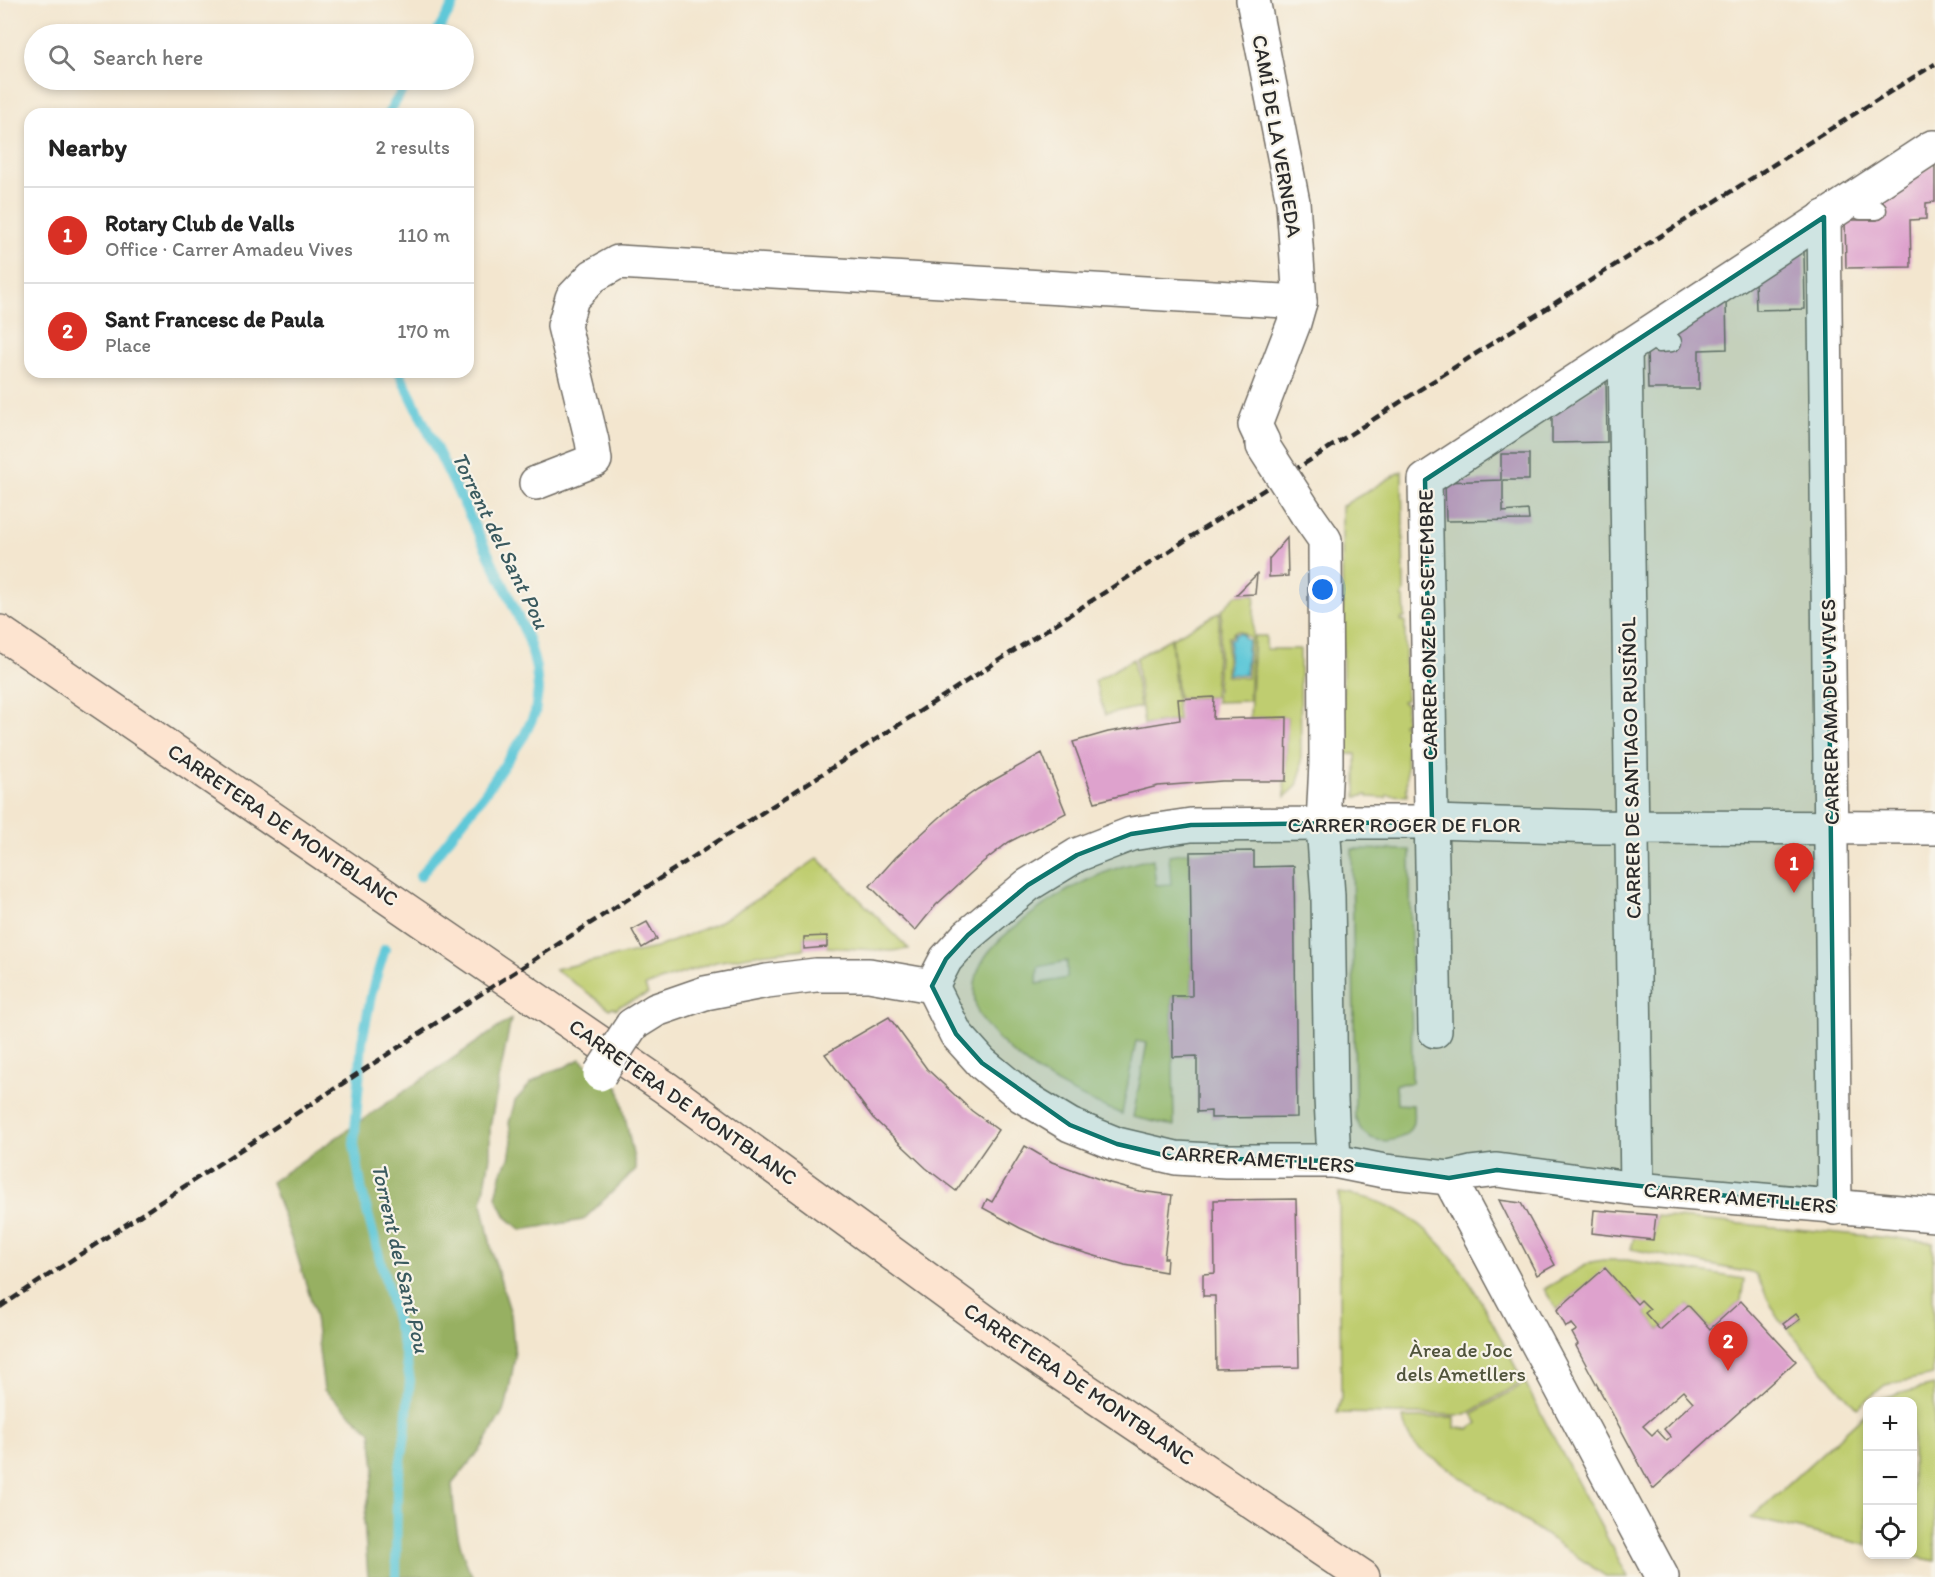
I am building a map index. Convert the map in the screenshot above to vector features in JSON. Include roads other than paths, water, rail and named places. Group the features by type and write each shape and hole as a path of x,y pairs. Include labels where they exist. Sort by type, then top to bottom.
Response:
{"main road":[{"name":"CARRETERA DE MONTBLANC","path":"0,632 666,1088 1005,1336 1363,1577"}],"street":[{"name":"CAMÍ DE LA VERNEDA","path":"1252,0 1293,202 1300,302 1255,425 1263,446 1325,540 1326,763 1323,824"},
{"name":"CARRER ONZE DE SETEMBRE","path":"1435,1031 1425,480 1649,340 1824,217 1865,204 1932,147 1935,147"},
{"name":"CARRER AMADEU VIVES","path":"1824,217 1835,1208"},
{"path":"536,483 595,460 564,327 572,298 593,276 618,262 1300,302"},
{"name":"CARRER DE SANTIAGO RUSIÑOL","path":"1637,1189 1632,826 1649,340"},
{"name":"CARRER ROGER DE FLOR","path":"932,986 946,958 968,934 1028,885 1077,855 1131,834 1191,825 1347,822 1935,828"},
{"path":"1323,824 1328,896 1334,1161"},
{"path":"600,1074 632,1025 656,1010 705,993 736,986 816,975 869,975 932,986"},
{"name":"CARRER AMETLLERS","path":"932,986 956,1034 982,1064 1022,1096 1070,1125 1116,1144 1176,1158 1226,1161 1334,1161 1384,1171 1449,1178 1497,1170 1637,1189 1935,1215"},
{"path":"1449,1178 1662,1577"}],"water":[{"path":"1239,633 1248,640 1245,675 1228,674 1230,639"}],"waterway":[{"name":"Torrent del Sant Pou","path":"442,24 456,0"},
{"name":"Torrent del Sant Pou","path":"392,108 403,90"},
{"name":"Torrent del Sant Pou","path":"402,378 529,641 536,668 538,690 535,713 524,736 485,793 420,876"},
{"name":"Torrent del Sant Pou","path":"385,949 372,991 362,1042 354,1144 362,1192 404,1349 410,1380 397,1486 396,1577"}],"railway":[{"path":"0,1307 278,1125 1422,388 1935,64"}],"place":[{"name":"Rotary Club de Valls","path":"1794,893"},
{"name":"Sant Francesc de Paula","path":"1728,1371"}],"park label":[{"name":"Àrea de Joc dels Ametllers","path":"1461,1362"}]}
